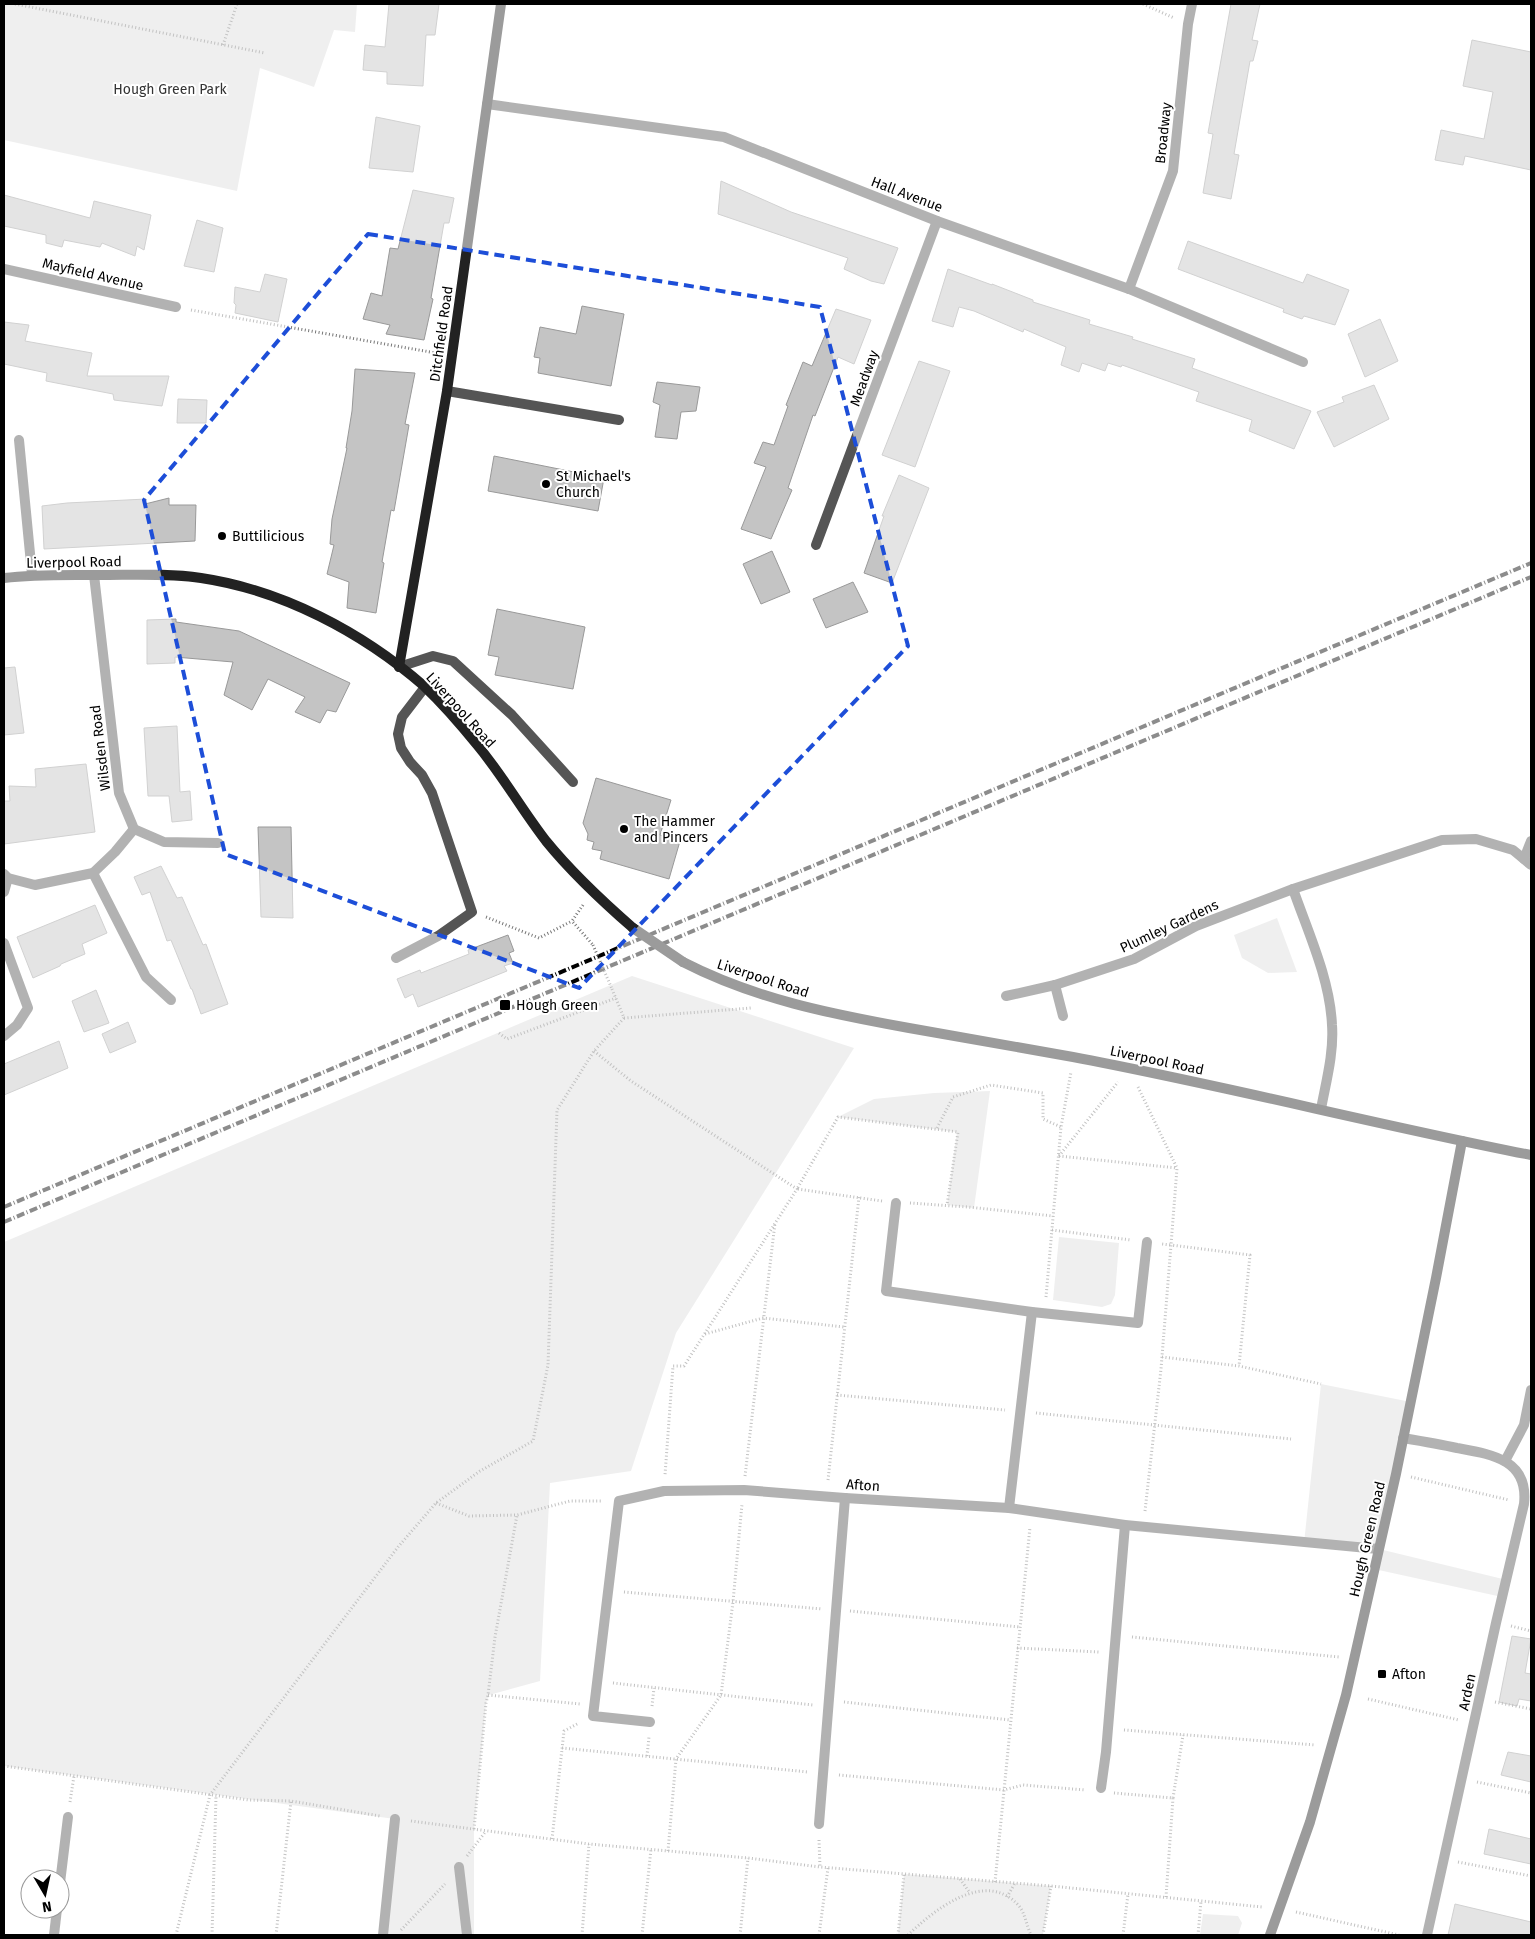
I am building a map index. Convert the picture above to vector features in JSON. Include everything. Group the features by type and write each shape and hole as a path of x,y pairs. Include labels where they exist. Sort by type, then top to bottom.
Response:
{"main road":[{"name":"Ditchfield Road","path":"399,667 447,391 501,4"},
{"name":"Liverpool Road","path":"4,578 32,574 172,575 199,577 267,594 310,612 356,636 425,687 479,747 546,841 592,892 633,928 684,962 728,984 780,1001 842,1016 1129,1068 1531,1155"},
{"name":"Hough Green Road","path":"1270,1935 1281,1909 1310,1822 1332,1746 1354,1658 1404,1438 1462,1141"}],"street":[{"name":"Broadway","path":"1129,289 1173,171 1188,24 1192,4"},
{"name":"Hall Avenue","path":"487,104 724,137 937,220 1129,289 1303,362"},
{"name":"Meadway","path":"816,545 937,220"},
{"name":"Mayfield Avenue","path":"4,268 176,307"},
{"path":"447,391 619,420"},
{"path":"19,440 32,574"},
{"name":"Wilsden Road","path":"94,575 119,793 134,829"},
{"path":"399,667 433,656 453,661 512,715 573,782"},
{"path":"396,958 438,936 472,912 432,794 422,775 401,748 398,734 402,717 425,687"},
{"path":"4,892 6,876 35,885 94,873 134,829 164,842 218,843"},
{"name":"Plumley Gardens","path":"1006,996 1055,986 1134,959 1196,926 1293,889 1442,840 1476,839 1513,850 1528,862"},
{"path":"1528,862 1531,841"},
{"path":"94,873 146,977 171,1000"},
{"path":"1293,889 1328,995 1332,1026 1331,1051 1321,1109"},
{"path":"4,943 28,1008 17,1025 4,1036"},
{"path":"1055,986 1063,1016"},
{"path":"896,1202 886,1291 1032,1312 1138,1323 1147,1242"},
{"path":"1009,1508 1032,1312"},
{"path":"1505,1461 1524,1425 1531,1390"},
{"name":"Arden","path":"1404,1438 1487,1454 1505,1461 1513,1467 1523,1482 1525,1490 1524,1504 1427,1935"},
{"name":"Afton","path":"619,1501 664,1491 744,1490 1009,1508 1125,1525 1378,1549"},
{"path":"819,1824 845,1498"},
{"path":"619,1501 593,1716 650,1722"},
{"path":"1101,1790 1125,1525"},
{"path":"62,1869 68,1817"},
{"path":"383,1935 395,1819"},
{"path":"459,1867 467,1935"},
{"path":"54,1935 56,1919"}],"path":[{"path":"15,4 265,54"},
{"path":"223,45 237,4"},
{"path":"1143,4 1188,24"},
{"path":"176,307 452,355"},
{"path":"472,912 540,938 572,921 592,892"},
{"path":"572,921 594,945 624,1018"},
{"path":"499,1033 507,1039 616,998"},
{"path":"176,1935 210,1794 398,1548 436,1503 480,1471 533,1441 548,1365 557,1110 594,1051 624,1018 745,1010 780,1001"},
{"path":"594,1051 631,1081 797,1188 896,1202 947,1205 1054,1216"},
{"path":"1045,1312 1061,1127 1074,1057"},
{"path":"1059,1156 1129,1068 1177,1168 1162,1357 1143,1527"},
{"path":"937,1128 953,1097 991,1085 1043,1093 1043,1119 1061,1127"},
{"path":"664,1491 673,1366 684,1366 797,1188 838,1117 958,1132 947,1205"},
{"path":"1059,1156 1177,1168"},
{"path":"826,1496 859,1197"},
{"path":"668,1851 676,1759 721,1695 775,1223"},
{"path":"1052,1230 1250,1255 1239,1366"},
{"path":"704,1334 763,1318 844,1327"},
{"path":"1162,1357 1239,1366 1321,1384"},
{"path":"837,1396 1020,1411 1291,1439"},
{"path":"1396,1474 1524,1504"},
{"path":"436,1503 469,1516 518,1515 570,1501 619,1501"},
{"path":"995,1882 1032,1511"},
{"path":"474,1829 486,1703 495,1637 518,1515"},
{"path":"608,1591 1020,1627"},
{"path":"1116,1636 1354,1658"},
{"path":"1018,1648 1114,1653"},
{"path":"597,1682 721,1695 1010,1720"},
{"path":"488,1695 594,1705"},
{"path":"1368,1699 1475,1723"},
{"path":"1480,1699 1531,1710"},
{"path":"552,1839 564,1731 593,1716"},
{"path":"1108,1728 1332,1746"},
{"path":"1166,1897 1173,1798 1183,1735"},
{"path":"562,1748 1004,1790 1023,1785 1101,1790 1173,1798"},
{"path":"4,1766 216,1796 249,1800 291,1801 395,1819 589,1844 748,1858 828,1868 1051,1886 1281,1909 1399,1935"},
{"path":"68,1817 74,1776"},
{"path":"1462,1779 1531,1793"},
{"path":"212,1935 216,1796"},
{"path":"276,1935 291,1801"},
{"path":"819,1824 820,1867"},
{"path":"582,1935 589,1844"},
{"path":"642,1935 651,1849"},
{"path":"740,1935 748,1858"},
{"path":"1443,1859 1531,1876"},
{"path":"819,1935 828,1868"},
{"path":"898,1935 904,1874"},
{"path":"960,1879 970,1893"},
{"path":"1007,1897 1015,1883"},
{"path":"1043,1935 1051,1886"},
{"path":"908,1935 926,1918 961,1896 979,1891 1001,1892 1020,1907 1031,1935"},
{"path":"1123,1935 1128,1894"},
{"path":"1198,1935 1202,1901"}],"highlighted area":[{"path":"368,234 820,307 908,646 579,988 225,854 144,500"}],"green space":[{"name":"Hough Green Park","path":"4,4 357,4 355,32 334,30 314,87 260,68 237,191 4,140"},
{"path":"1277,918 1297,972 1268,973 1242,958 1234,935"},
{"path":"632,976 854,1048 676,1333 631,1471 550,1483 540,1681 489,1695 486,1703 474,1829 474,1935 383,1935 395,1819 4,1766 4,1242"},
{"path":"990,1091 974,1208 947,1205 957,1132 838,1117 874,1099 934,1093"},
{"path":"1059,1237 1119,1243 1115,1295 1111,1304 1102,1307 1053,1300"},
{"path":"1321,1384 1411,1402 1379,1549 1507,1580 1502,1597 1374,1569 1378,1550 1304,1543"},
{"path":"904,1874 1051,1886 1043,1935 898,1935"},
{"path":"1203,1914 1238,1916 1242,1923 1238,1935 1200,1935"}],"building":[{"path":"389,4 439,4 435,35 426,35 423,86 387,84 387,72 363,70 365,45 385,47"},
{"path":"1231,4 1260,4 1252,40 1258,41 1253,61 1250,61 1234,154 1239,155 1231,199 1203,193 1213,134 1208,133"},
{"path":"1472,40 1531,52 1531,170 1465,156 1463,165 1435,160 1441,130 1484,139 1493,92 1463,86"},
{"path":"376,117 420,126 413,172 369,168"},
{"path":"721,181 791,212 898,248 884,284 871,281 844,269 848,258 718,214"},
{"path":"413,190 454,198 449,223 444,223 431,298 433,299 424,340 386,334 390,325 363,319 371,293 382,296 390,248 398,249"},
{"path":"4,195 90,218 94,201 151,215 144,250 137,246 135,256 102,243 100,247 64,240 62,247 46,243 46,235 4,226"},
{"path":"197,220 223,228 214,272 184,266"},
{"path":"1188,241 1303,283 1307,274 1349,290 1335,325 1304,316 1302,319 1283,312 1284,309 1178,269"},
{"path":"948,269 992,284 1033,300 1033,302 1090,320 1089,324 1195,359 1192,368 1311,411 1294,449 1249,431 1252,420 1196,401 1199,392 1122,365 1121,367 1108,363 1105,371 1082,363 1079,372 1061,365 1066,347 1024,329 1023,332 974,311 959,307 953,327 932,321"},
{"path":"265,274 287,279 278,322 235,313 235,287 260,292"},
{"path":"582,306 624,314 611,386 538,373 540,358 534,357 540,327 576,334"},
{"path":"836,309 871,320 854,364 838,357 815,416 813,415 788,488 792,490 771,539 741,529 766,467 754,463 763,442 774,445 788,406 786,405 803,362 812,366"},
{"path":"1380,319 1398,361 1365,377 1348,334"},
{"path":"4,322 29,325 25,341 92,353 87,376 169,376 162,406 114,400 113,394 46,381 47,373 4,364"},
{"path":"919,361 950,371 915,467 882,455"},
{"path":"355,369 415,373 405,424 409,425 394,511 391,510 376,613 347,608 349,582 327,574 334,545 330,544 332,519 347,448"},
{"path":"657,382 700,387 696,411 681,412 677,439 655,437 660,405 653,402"},
{"path":"1374,385 1389,419 1334,447 1317,412 1344,402 1342,397"},
{"path":"178,399 207,400 206,423 177,423"},
{"name":"St Michael's Church","path":"494,456 604,478 598,511 488,491"},
{"path":"899,475 929,488 892,583 864,573 884,516 882,516"},
{"path":"169,498 169,505 196,505 195,541 44,549 42,506 146,499 145,504"},
{"path":"772,551 790,592 761,604 743,564"},
{"path":"853,582 868,612 826,628 813,599"},
{"path":"497,609 585,627 573,689 495,675 499,657 488,655"},
{"path":"176,619 176,622 239,631 350,683 336,712 327,710 320,723 295,712 305,697 268,679 252,710 224,695 233,662 175,657 175,663 147,664 147,620"},
{"path":"15,667 24,733 4,735 4,668"},
{"path":"177,726 180,792 190,791 192,820 172,822 169,796 148,796 144,728"},
{"path":"86,764 95,832 4,844 4,801 10,801 9,786 36,787 35,769"},
{"name":"The Hammer and Pincers","path":"596,778 671,800 660,835 680,841 669,879 600,859 602,851 592,849 594,842 587,840 588,834 583,823"},
{"path":"258,827 291,827 293,918 261,917"},
{"path":"161,866 177,898 182,897 203,945 206,944 228,1004 201,1014 171,940 167,941 150,892 142,895 134,877"},
{"path":"95,905 107,933 82,944 85,954 33,978 17,937"},
{"path":"508,935 514,951 509,953 513,963 504,966 507,971 418,1007 413,994 405,998 397,979 420,970 421,973 469,954 468,950"},
{"path":"96,990 109,1023 84,1032 72,1001"},
{"path":"128,1022 136,1042 110,1053 102,1034"},
{"path":"59,1041 68,1068 4,1095 4,1064"},
{"path":"1512,1636 1531,1639 1525,1673 1531,1674 1531,1701 1519,1699 1517,1706 1499,1702"},
{"path":"1508,1752 1531,1756 1531,1782 1501,1775"},
{"path":"1489,1829 1531,1839 1531,1864 1484,1854"},
{"path":"1455,1904 1531,1922 1531,1935 1448,1935"}],"railway":[{"path":"4,1207 1531,563"},
{"path":"4,1222 1531,577"}],"place":[{"name":"St Michael's Church","path":"546,484"},
{"name":"Buttilicious","path":"222,536"},
{"name":"The Hammer and Pincers","path":"624,829"},
{"name":"Hough Green","path":"505,1005"},
{"name":"Afton","path":"1382,1674"}]}
